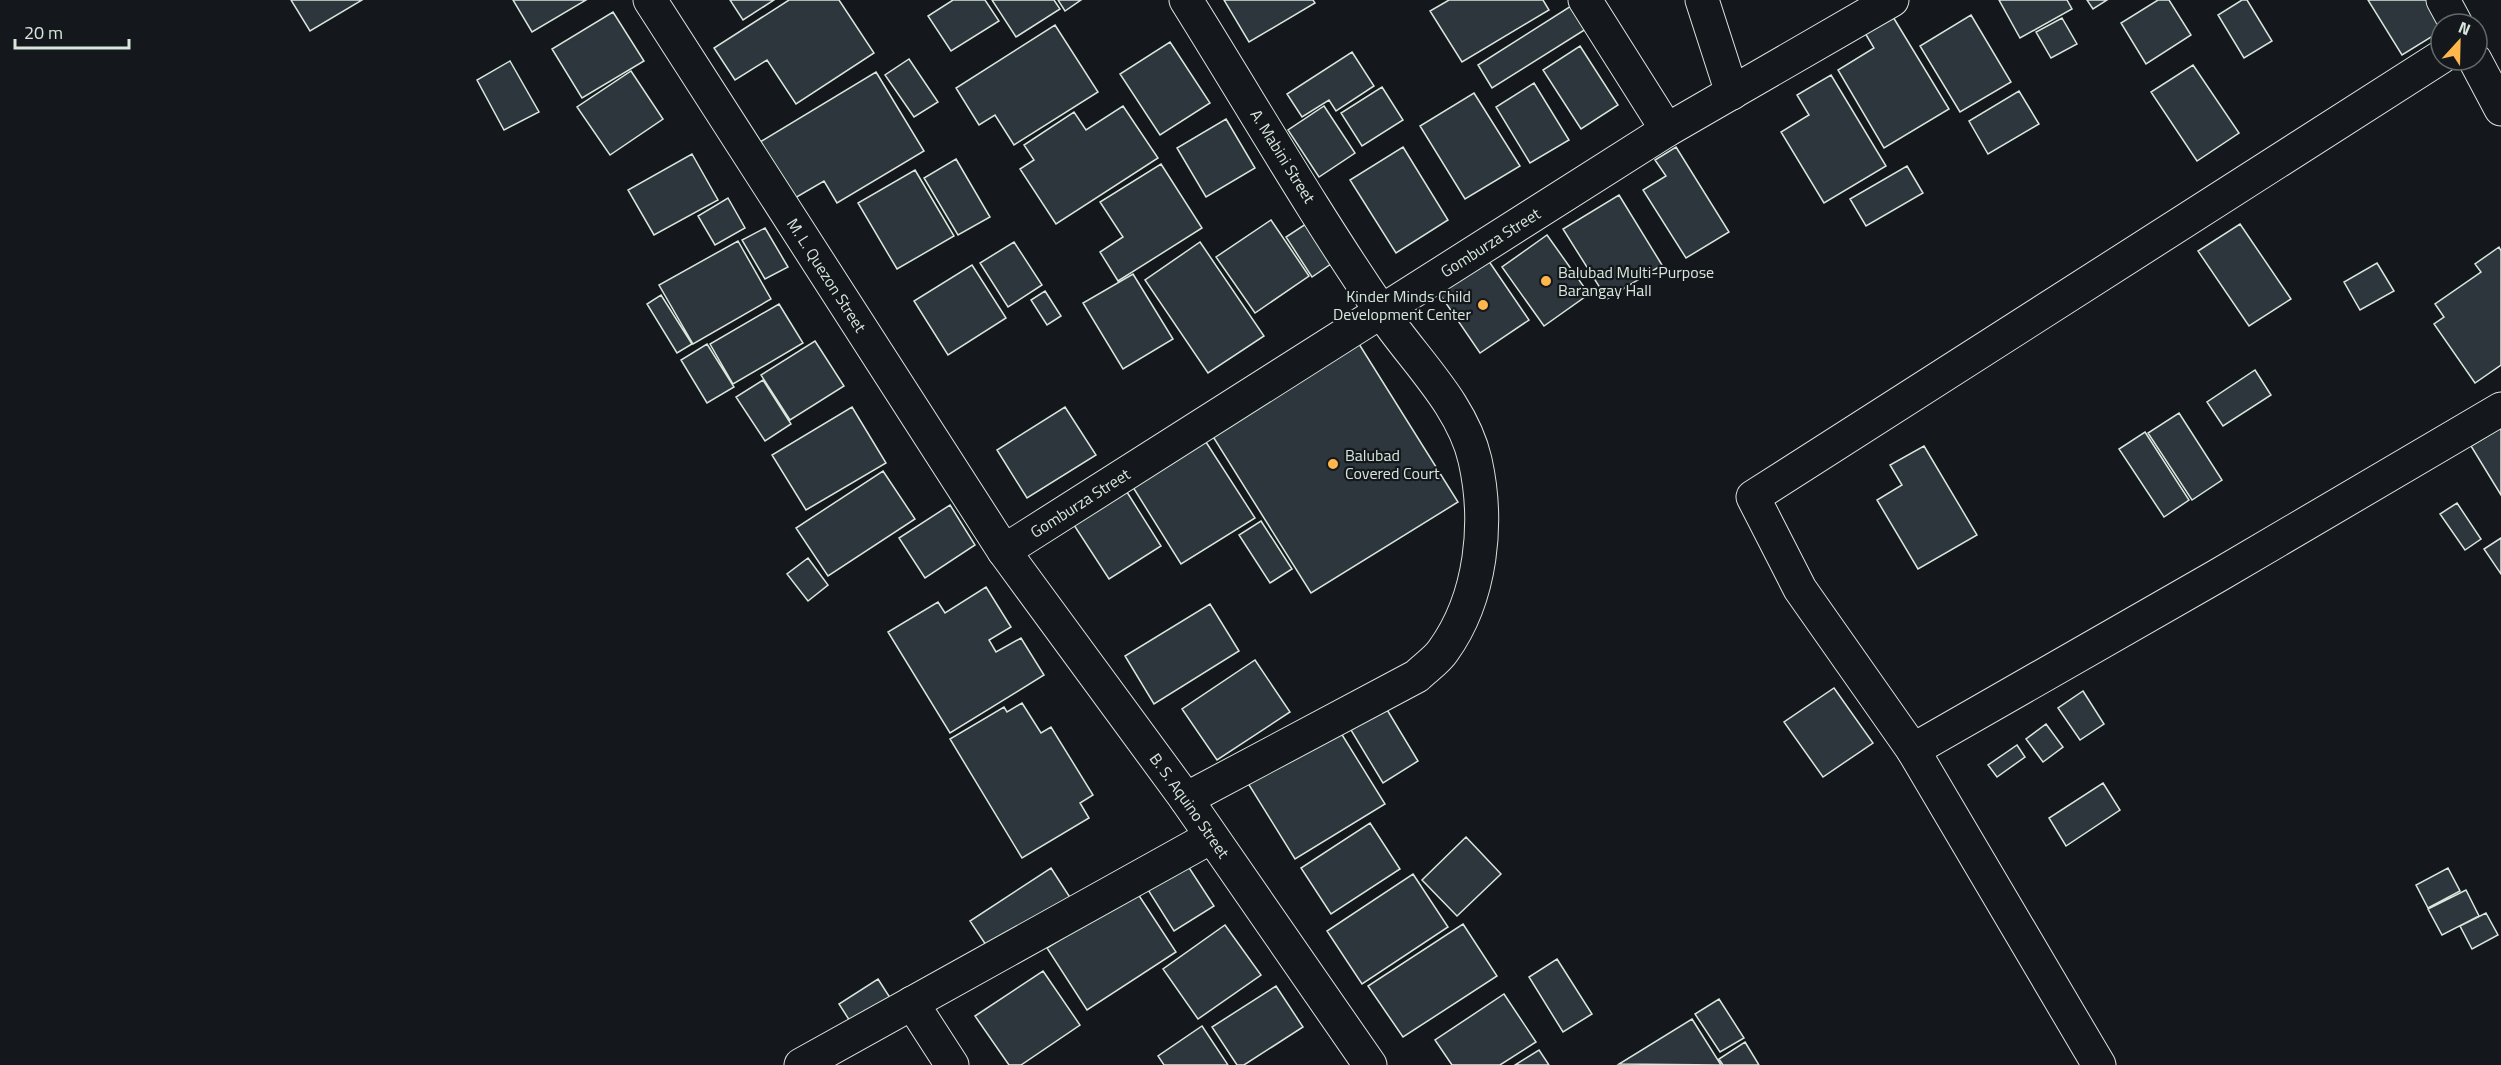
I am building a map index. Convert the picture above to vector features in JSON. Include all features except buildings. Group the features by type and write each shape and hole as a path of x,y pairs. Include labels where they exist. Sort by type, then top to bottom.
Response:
{"street":[{"name":"M. L. Quezon Street","path":"650,0 1004,550"},
{"name":"A. Mabini Street","path":"1186,0 1381,312 1460,420 1474,457 1482,498 1481,553 1463,613 1443,651 1417,676 1186,799"},
{"path":"1585,0 1667,130"},
{"path":"1702,0 1732,93"},
{"name":"Gomburza Street","path":"1004,550 1667,130 1892,0"},
{"path":"2099,1065 1913,750 1800,589 1753,497 2429,65"},
{"path":"2481,72 2501,109"},
{"path":"1913,750 2217,576 2501,409"},
{"name":"B. S. Aquino Street","path":"1004,550 1186,799 1370,1065"},
{"path":"801,1065 1211,837"},
{"path":"912,1003 952,1065"}],"place":[{"name":"Balubad Multi-Purpose Barangay Hall","path":"1546,281"},
{"name":"Kinder Minds Child Development Center","path":"1483,305"},
{"name":"Balubad Covered Court","path":"1333,464"}]}
